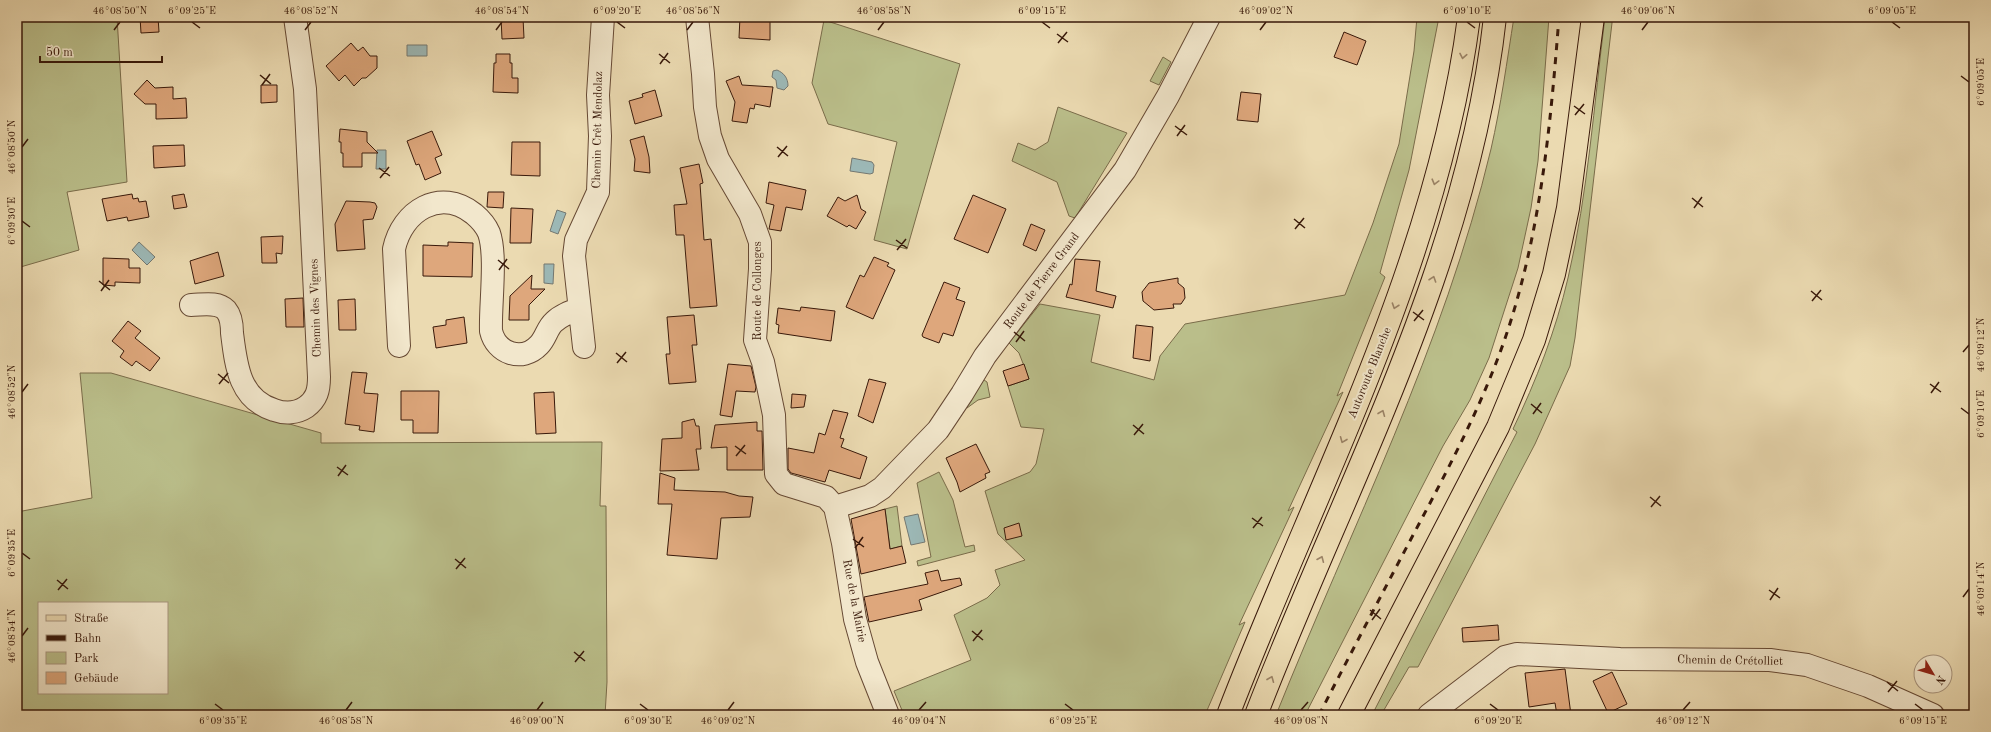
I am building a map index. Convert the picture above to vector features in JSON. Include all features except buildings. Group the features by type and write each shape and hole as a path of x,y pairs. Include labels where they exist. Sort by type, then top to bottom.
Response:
{"main road":[{"name":"Autoroute Blanche","path":"1228,715 1373,366 1409,267 1430,200 1445,143 1463,56 1469,17"},
{"path":"1256,715 1391,391 1434,275 1456,205 1479,117 1495,17"},
{"path":"1349,715 1498,427 1534,340 1554,274 1568,208 1593,17"}],"street":[{"name":"Chemin des Vignes","path":"191,305 213,304 226,310 231,323 238,374 245,388 259,403 276,411 288,412 305,408 315,399 319,387 319,377 311,190 305,89 295,17"},
{"name":"Chemin Crêt Mendolaz","path":"584,347 574,264 574,248 579,232 598,192 600,136 598,95 603,17"},
{"name":"Route de Collonges","path":"697,17 703,74 704,107 710,136 718,159 750,214 760,242 760,269 755,340 763,362 774,415 776,474 784,484 826,497 835,507"},
{"name":"Route de Pierre Grand","path":"835,507 870,496 882,488 938,430 985,356 1126,170 1168,96 1209,17"},
{"path":"399,346 394,249 396,241 401,227 411,215 424,207 436,203 450,203 464,207 476,215 488,229 491,239 492,255 491,331 494,340 501,349 518,355 534,350 541,344 552,323 566,314 579,309"},
{"name":"Rue de la Mairie","path":"835,507 843,543 855,619 867,662 888,715"},
{"name":"Chemin de Crétolliet","path":"1429,715 1505,657 1517,654 1597,658 1770,660 1790,662 1807,665 1844,676 1933,715"}],"green space":[{"path":"17,17 117,17 127,182 67,192 79,250 17,268"},
{"path":"1417,17 1439,17 1409,170 1380,273 1385,277 1337,396 1343,392 1288,511 1294,507 1239,625 1245,622 1205,715 904,715 894,691 971,660 954,615 987,598 1000,585 995,570 1025,560 998,534 985,491 1030,472 1036,464 1044,429 1021,427 1008,386 1029,379 1019,353 1009,343 1040,304 1100,315 1091,362 1154,380 1160,356 1185,324 1345,295 1373,223 1399,144 1414,51"},
{"path":"1514,17 1549,17 1538,161 1531,208 1518,268 1489,358 1470,400 1443,446 1305,715 1276,715 1394,436 1448,294 1471,222 1491,149 1501,100"},
{"path":"1605,17 1612,17 1612,23 1575,338 1570,366 1535,444 1418,667 1409,667 1381,715 1372,715 1517,432 1513,429 1530,392 1558,317 1568,278 1581,214"},
{"path":"824,20 960,64 907,249 874,240 897,142 828,124 812,83"},
{"path":"1163,57 1171,62 1159,85 1150,81"},
{"path":"1058,107 1127,133 1075,218 1069,216 1057,182 1012,161 1018,143 1035,150 1048,142"},
{"path":"80,373 111,373 321,433 321,443 602,442 600,506 606,506 607,682 605,715 17,715 17,512 92,498"},
{"path":"981,378 987,382 990,397 978,400 967,408 964,406"},
{"path":"939,472 953,500 965,547 974,545 975,551 918,566 917,561 931,557 917,483"},
{"path":"897,506 902,546 890,549 885,509"}],"water":[{"path":"407,45 427,45 427,56 407,56"},
{"path":"777,70 784,74 786,78 788,86 784,90 777,88 776,80 772,77 773,71"},
{"path":"377,150 386,150 386,169 376,169"},
{"path":"852,158 872,162 874,165 873,173 870,174 850,171"},
{"path":"557,210 566,213 558,234 550,231"},
{"path":"139,242 155,257 147,265 132,250"},
{"path":"544,264 554,264 553,284 544,283"},
{"path":"918,514 925,542 911,545 904,517"}],"railway":[{"path":"1319,715 1459,447 1471,422 1503,344 1522,280 1538,206 1549,131 1559,17"}]}
